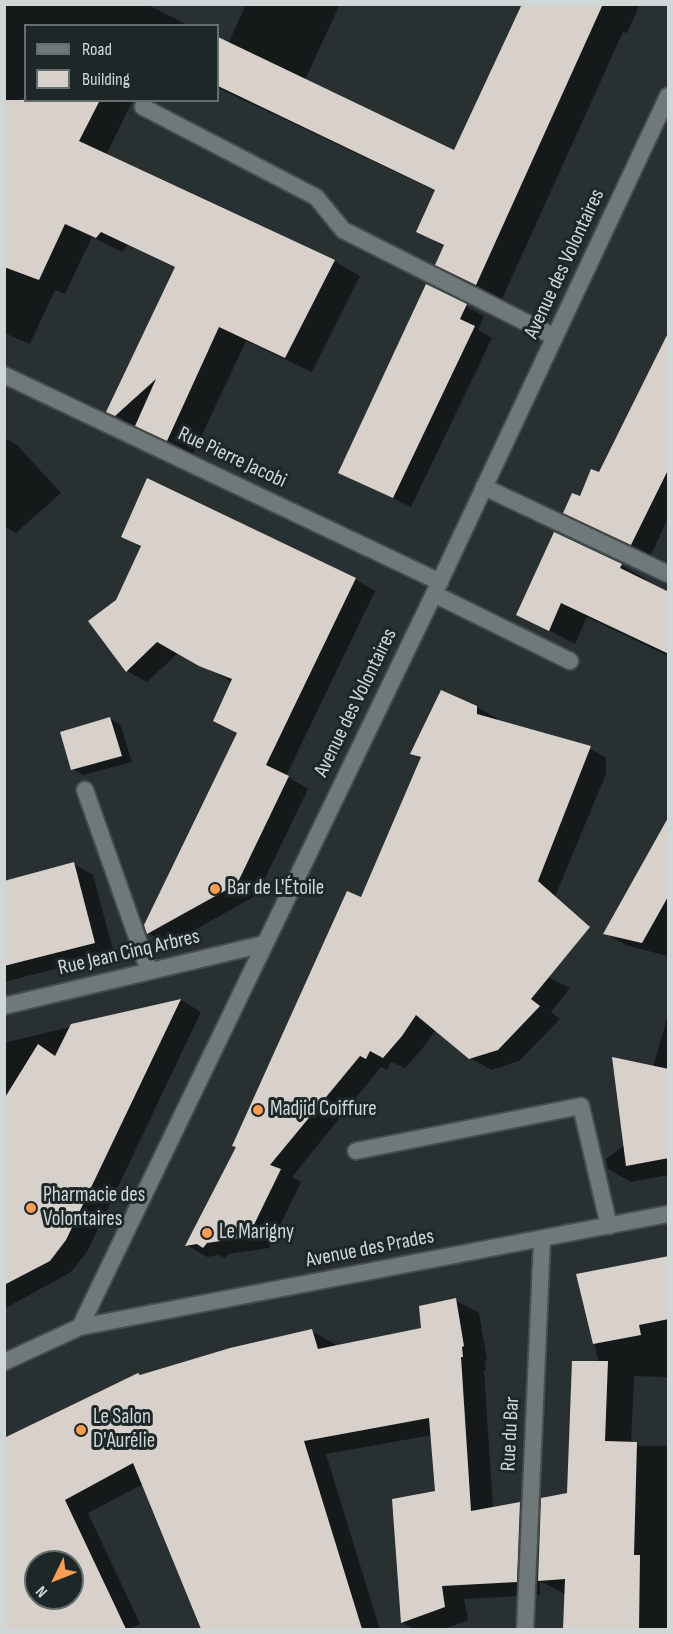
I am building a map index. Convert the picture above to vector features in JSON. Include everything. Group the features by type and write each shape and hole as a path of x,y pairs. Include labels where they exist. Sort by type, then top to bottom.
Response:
{"street":[{"name":"Avenue des Volontaires","path":"80,1327 437,588 669,96"},
{"path":"143,107 316,197 343,230 555,337"},
{"name":"Rue Pierre Jacobi","path":"4,375 437,588 570,661"},
{"path":"484,487 669,574"},
{"path":"85,790 149,971"},
{"name":"Rue Jean Cinq Arbres","path":"4,1006 264,944"},
{"path":"356,1151 580,1106 609,1226"},
{"name":"Avenue des Prades","path":"4,1362 80,1327 669,1214"},
{"name":"Rue du Bar","path":"525,1629 542,1240"}],"building":[{"path":"522,4 603,4 476,285 435,265 444,245 416,232 435,190 219,86 219,37 454,150"},
{"path":"4,100 99,102 79,141 335,260 285,358 219,327 167,441 135,426 156,379 115,416 106,412 175,267 101,232 96,238 65,224 39,280 4,267"},
{"path":"426,284 467,304 460,319 475,326 393,498 338,473"},
{"path":"669,331 669,468 631,545 563,513 572,493 580,496 591,469 599,472"},
{"path":"147,478 356,578 266,765 289,776 237,884 147,934 144,925 237,733 213,721 232,679 199,666 157,642 126,672 88,621 116,600 141,546 121,537"},
{"path":"554,532 622,564 620,568 669,592 669,654 561,603 549,631 516,615"},
{"path":"441,690 477,706 477,714 591,746 538,881 590,927 531,999 540,1006 498,1050 469,1059 416,1015 383,1058 370,1051 366,1059 360,1056 270,1165 281,1169 248,1237 207,1243 203,1248 197,1244 185,1246 236,1147 232,1146 347,891 361,897 421,757 410,754"},
{"path":"110,717 122,756 71,770 60,732"},
{"path":"669,816 669,895 642,943 603,934"},
{"path":"74,862 95,943 4,966 4,881"},
{"path":"181,999 66,1240 50,1261 4,1285 4,1099 38,1044 55,1056 71,1024"},
{"path":"612,1057 669,1069 669,1158 626,1166"},
{"path":"669,1256 669,1319 639,1325 641,1335 593,1344 576,1274"},
{"path":"456,1298 464,1346 462,1347 463,1357 461,1357 471,1511 520,1502 517,1582 442,1586 445,1607 401,1623 392,1499 435,1491 429,1418 304,1441 362,1629 201,1629 133,1463 65,1500 126,1629 4,1629 4,1438 138,1373 140,1375 230,1348 312,1329 318,1349 421,1328 419,1306"},
{"path":"572,1361 608,1361 605,1441 637,1442 634,1555 640,1555 639,1629 563,1629 565,1579 538,1581 541,1498 567,1493"}],"place":[{"name":"Bar de L'Étoile","path":"215,889"},
{"name":"Madjid Coiffure","path":"258,1110"},
{"name":"Pharmacie des Volontaires","path":"31,1208"},
{"name":"Le Marigny","path":"207,1233"},
{"name":"Le Salon D'Aurélie","path":"81,1430"}]}
